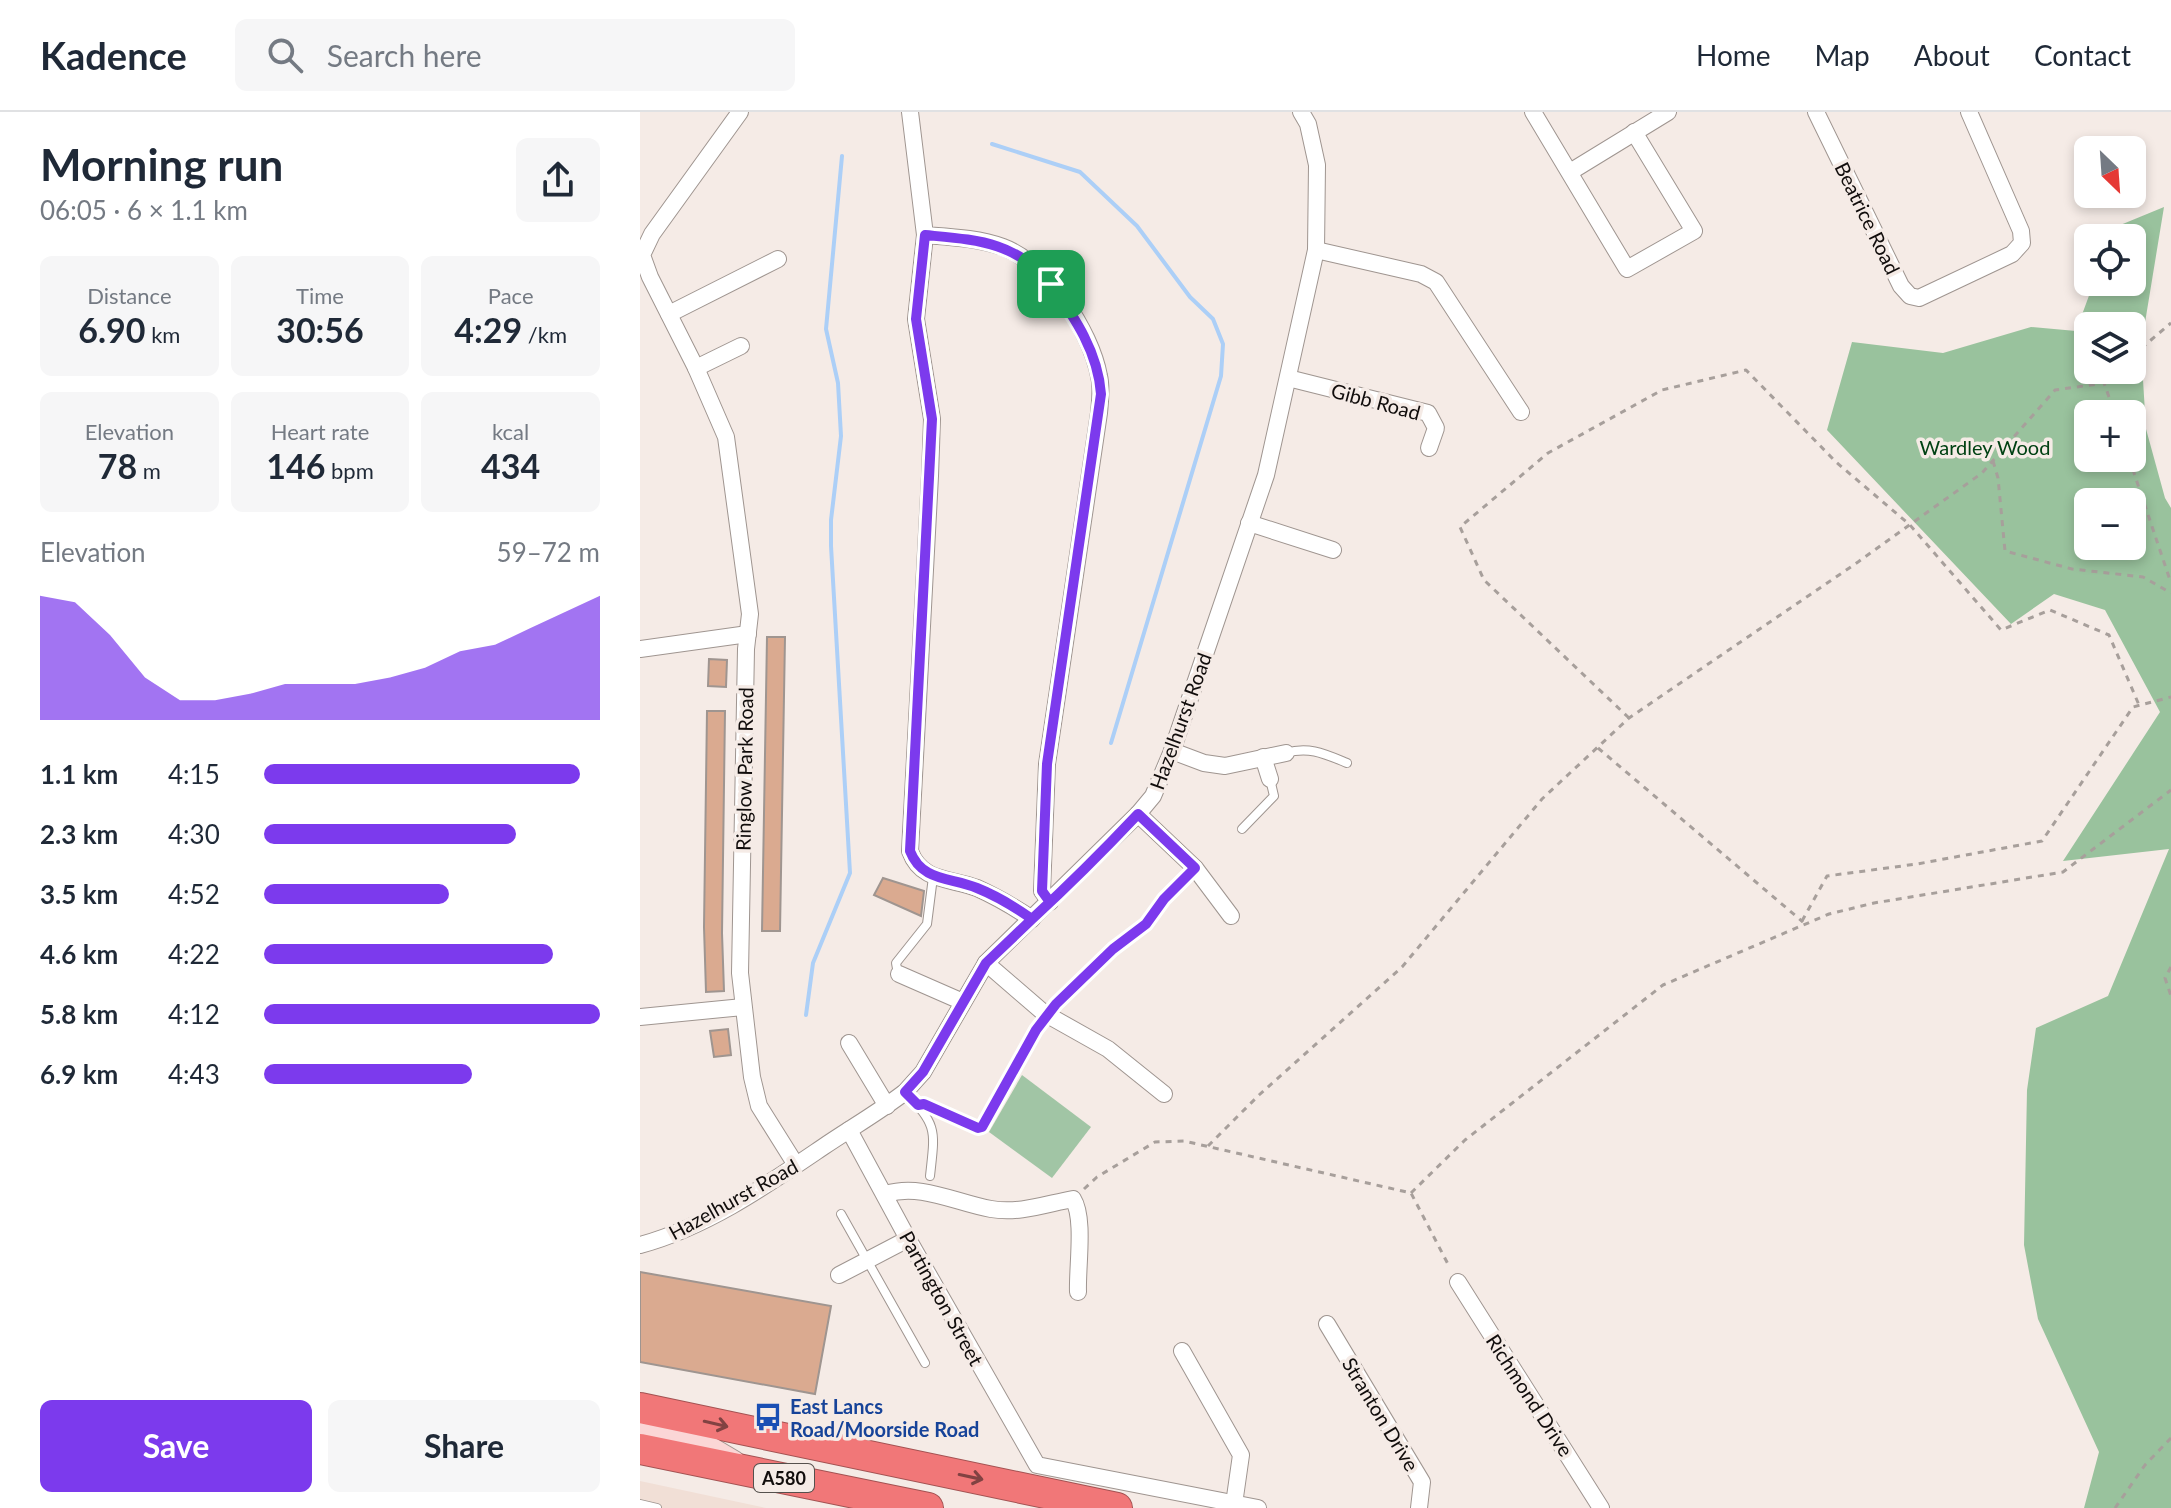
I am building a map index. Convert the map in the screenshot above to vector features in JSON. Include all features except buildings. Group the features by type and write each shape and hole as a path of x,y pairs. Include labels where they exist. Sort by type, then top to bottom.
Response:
{"highway":[{"name":"A580","path":"640,1408 1117,1508"},
{"name":"A580","path":"640,1449 928,1508"}],"street":[{"name":"Ringlow Park Road","path":"740,112 645,247 643,261 726,437 750,614 740,973 743,1007 759,1106 796,1165"},
{"path":"910,112 925,235 916,319 932,419 909,841 913,861 933,877 974,887 1032,919"},
{"name":"Hazelhurst Road","path":"640,1245 697,1224 796,1165 905,1092 923,1072 986,963 1153,796 1172,751 1266,475 1316,250 1317,165 1308,124 1301,112"},
{"path":"1533,112 1627,269 1694,231 1634,132"},
{"path":"1570,172 1668,112"},
{"name":"Beatrice Road","path":"1816,112 1903,290 1919,298 2012,254 2022,243 2021,231 1969,112"},
{"path":"925,235 977,240 1004,247 1037,267 1076,322 1094,357 1100,377 1099,413 1047,764 1042,891 1050,902"},
{"path":"1316,250 1421,274 1436,282 1519,401"},
{"path":"669,314 778,259"},
{"path":"696,368 741,346"},
{"name":"Gibb Road","path":"1288,378 1428,413 1436,428 1429,448"},
{"path":"1249,523 1333,550"},
{"path":"640,649 748,634"},
{"path":"1172,751 1204,763 1225,766 1286,753"},
{"path":"1263,757 1270,779"},
{"path":"1138,814 1195,868 1231,916"},
{"path":"986,963 1047,1015 1108,1049 1164,1094"},
{"path":"899,974 963,1002"},
{"path":"640,1017 743,1007"},
{"path":"849,1043 887,1106"},
{"name":"Partington Street","path":"849,1130 1037,1465 1234,1504"},
{"path":"886,1194 899,1190 920,1192 993,1210 1033,1208 1073,1199 1080,1216 1070,1263 1078,1292"},
{"path":"839,1275 908,1239"},
{"name":"Richmond Drive","path":"1458,1282 1601,1508"},
{"name":"Stranton Drive","path":"1327,1324 1422,1482 1419,1508"},
{"path":"1182,1351 1241,1455 1234,1504 1258,1508"},
{"path":"640,1432 707,1446 752,1472"}],"lane":[{"path":"1286,753 1301,748 1347,763"},
{"path":"1242,829 1274,796 1270,779"},
{"path":"918,1105 924,1104 970,1127 982,1127 1047,1015 1113,949 1146,924 1164,899 1195,868"},
{"path":"899,974 896,963 927,924 933,877"},
{"path":"905,1092 932,1123 935,1134 930,1176"},
{"path":"841,1214 925,1363"},
{"path":"640,1504 657,1508"}],"path":[{"path":"2146,344 2171,323"},
{"path":"1629,718 1484,580 1460,527 1548,453 1662,390 1746,370 1836,462 1910,525 2001,630 2050,610 2109,635 2139,705"},
{"path":"1208,1146 1259,1095 1402,967 1542,799 1629,718 1982,473 2055,390 2098,384"},
{"path":"1993,461 1998,478 2005,551 2072,569 2143,577 2171,593"},
{"path":"2134,472 2171,583"},
{"path":"1804,923 1827,876 1917,864 2042,841 2133,707 2171,697"},
{"path":"1597,748 1804,923"},
{"path":"1411,1193 1465,1140 1663,985 1829,914 1874,903 2063,872 2171,790"},
{"path":"2171,967 2165,978 2171,996"},
{"path":"1073,1199 1097,1177 1155,1142 1184,1141 1208,1146 1411,1193 1458,1282"},
{"path":"2115,1508 2145,1465 2171,1438"}],"shaded area":[{"path":"640,1481 766,1508 640,1508"}],"green space":[{"name":"Wardley Wood","path":"2164,207 2146,317 2146,312 2083,312 2089,296 2146,296 2146,224 2123,224"},
{"name":"Wardley Wood","path":"2031,327 2074,331 2074,384 2143,384 2144,400 2074,400 2074,472 2146,472 2146,429 2165,498 2171,508 2171,1508 2084,1508 2099,1452 2038,1319 2024,1245 2027,1090 2036,1028 2108,996 2169,849 2063,861 2160,712 2105,610 2054,594 2011,624 1827,430 1852,342 1943,353"},
{"path":"1022,1075 1091,1127 1052,1178 989,1132"}],"waterway":[{"path":"992,144 1080,172 1137,226 1190,297 1213,319 1223,344 1221,376 1111,743"},
{"path":"806,1015 813,963 850,873 831,546 841,436 838,383 826,329 842,156"}],"place":[{"name":"East Lancs Road/Moorside Road","path":"768,1417"}],"route":[{"path":"1051,284 1037,267 1004,247 977,240 925,235 916,319 932,419 910,851 919,868 933,877 974,887 1032,919 1050,902 1106,847 1138,814 1195,868 1164,899 1146,924 1113,949 1056,1004 1036,1030 982,1127 978,1128 924,1104 918,1105 905,1092 923,1072 986,963 1050,902 1042,891 1047,764 1101,394 1094,357 1051,284"}]}
